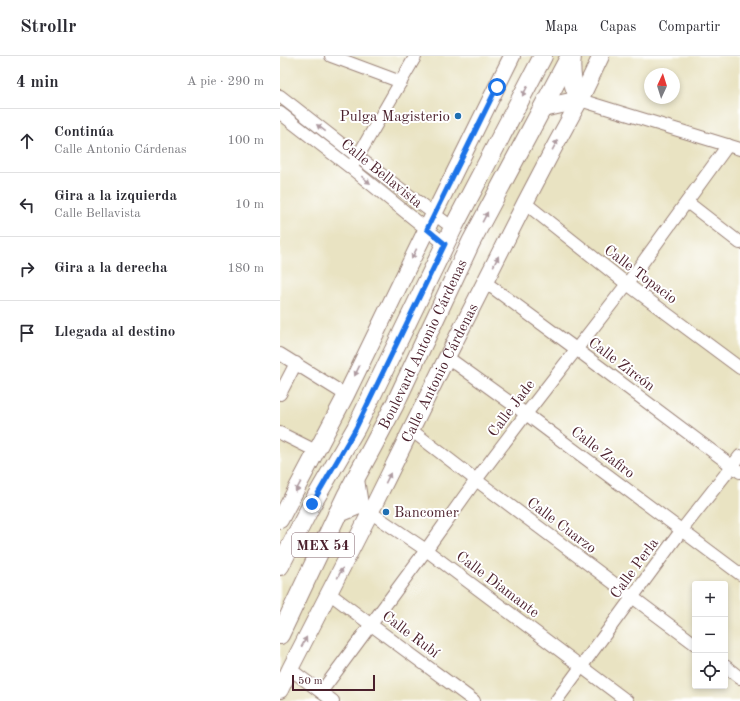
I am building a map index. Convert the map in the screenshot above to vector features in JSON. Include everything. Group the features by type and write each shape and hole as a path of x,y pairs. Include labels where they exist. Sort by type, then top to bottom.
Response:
{"main road":[{"name":"Boulevard Antonio Cárdenas","path":"280,566 312,504 356,428 453,228 543,56"},
{"name":"Boulevard Antonio Cárdenas","path":"280,635 338,514 359,505 355,479 395,404 471,242 571,56"},
{"path":"542,108 580,100 575,92 571,56"},
{"path":"356,428 342,476 342,484 359,505"},
{"path":"312,504 338,496 359,505"}],"street":[{"path":"331,56 401,82"},
{"path":"280,520 346,395 512,56"},
{"name":"Calle Antonio Cárdenas","path":"280,690 330,593 359,505 411,430 525,203 580,100 601,56"},
{"path":"351,168 415,57"},
{"name":"Calle Bellavista","path":"280,96 453,228"},
{"path":"580,100 734,147"},
{"name":"Calle Bellavista","path":"280,112 445,244"},
{"name":"Calle Jade","path":"321,692 476,480 627,284 686,202 734,147"},
{"path":"686,202 740,243"},
{"name":"Calle Topacio","path":"525,203 627,284 740,368"},
{"name":"Calle Zircón","path":"485,282 736,469"},
{"path":"280,354 346,395"},
{"name":"Calle Zafiro","path":"447,357 526,414 740,574"},
{"path":"280,394 296,363"},
{"name":"Calle Cuarzo","path":"411,430 692,642"},
{"path":"280,433 316,451"},
{"name":"Calle Perla","path":"556,701 681,531 736,469 740,456"},
{"name":"Calle Diamante","path":"359,505 426,550 627,701"},
{"name":"Calle Rubí","path":"330,593 474,701"},
{"path":"728,668 740,678"},
{"path":"290,669 333,701"}],"place":[{"name":"Pulga Magisterio","path":"458,116"},
{"name":"Bancomer","path":"386,512"}],"route":[{"path":"312,504 356,428 445,244 427,229 497,87"}]}
